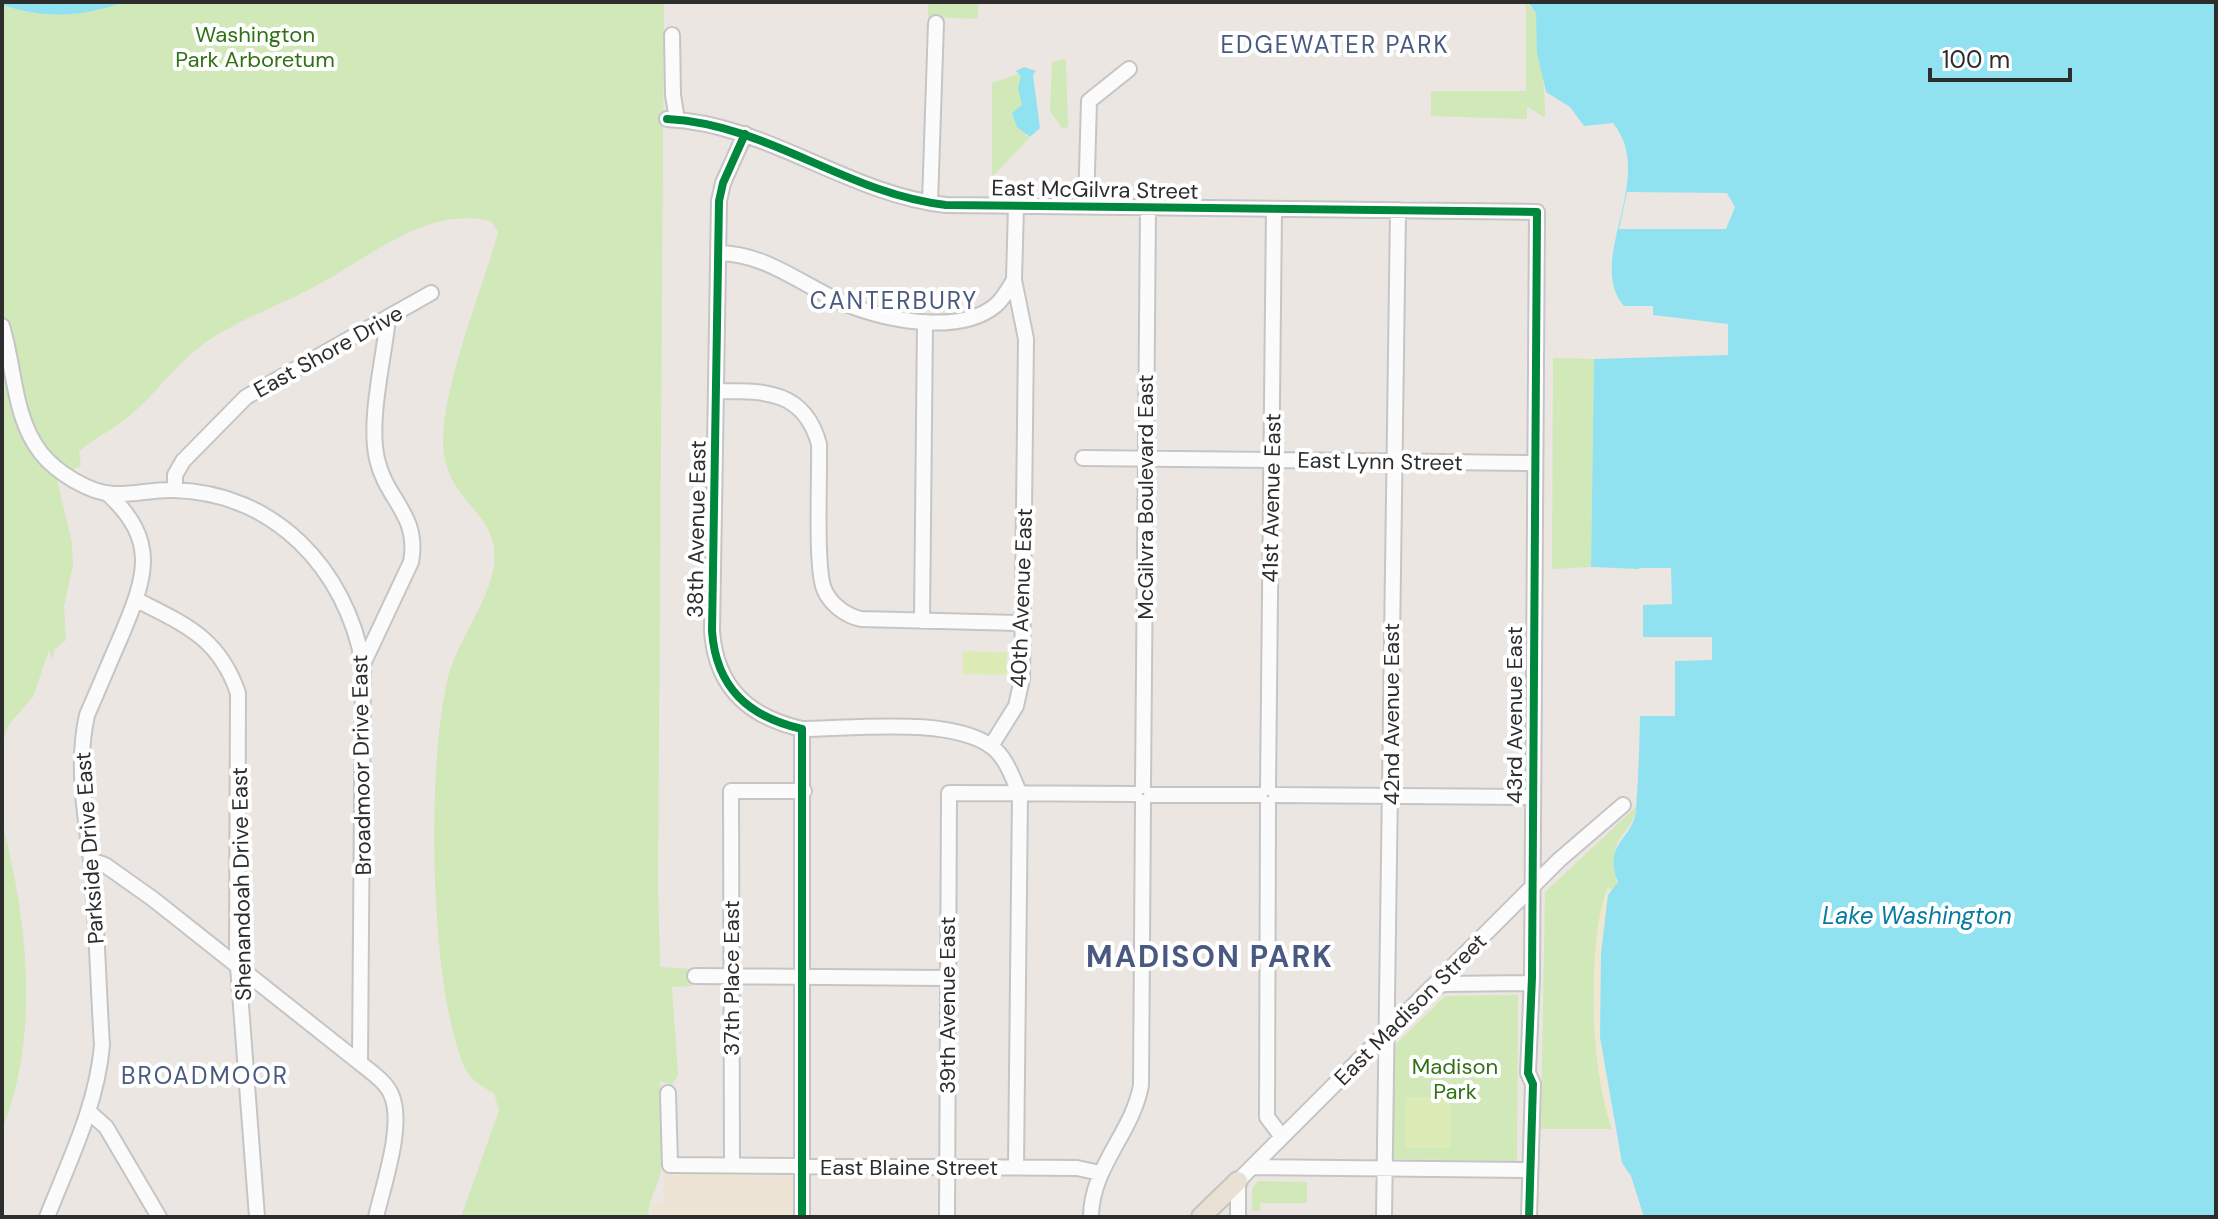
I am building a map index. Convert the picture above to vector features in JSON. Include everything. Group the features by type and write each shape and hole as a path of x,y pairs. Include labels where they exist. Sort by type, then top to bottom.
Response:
{"main road":[{"name":"East Madison Street","path":"1201,1217 1238,1181"}],"street":[{"path":"930,203 936,23"},
{"name":"East McGilvra Street","path":"672,35 672,120 713,124 745,134 858,184 930,203 1537,212"},
{"path":"1086,207 1089,101 1129,69"},
{"name":"38th Avenue East","path":"745,134 723,183 719,253 712,625 717,663 727,686 742,703 772,721 802,729 934,729 963,734 991,746"},
{"name":"40th Avenue East","path":"991,746 1005,729 1020,694 1026,339 1014,280 1016,206"},
{"name":"McGilvra Boulevard East","path":"1091,1217 1100,1173 1132,1111 1141,1085 1148,208"},
{"name":"41st Avenue East","path":"1274,209 1267,1117 1282,1137"},
{"name":"42nd Avenue East","path":"1384,1217 1398,210"},
{"name":"43rd Avenue East","path":"1529,1217 1533,1084 1528,1073 1537,212"},
{"path":"719,253 758,258 860,310 925,322 978,315 996,305 1014,280"},
{"name":"East Shore Drive","path":"175,490 175,475 183,461 246,397 431,293"},
{"path":"363,664 411,562 414,544 411,525 377,461 375,438 388,318"},
{"path":"922,621 925,322"},
{"name":"Broadmoor Drive East","path":"2,326 23,419 34,443 68,476 107,493 175,490 208,493 236,502 280,524 323,565 352,618 363,664 360,1063"},
{"path":"717,391 762,391 781,395 808,418 815,429 819,444 821,580 832,602 842,610 861,619 1022,623"},
{"name":"East Lynn Street","path":"1083,458 1533,463"},
{"name":"Parkside Drive East","path":"47,1217 100,1073 102,1045 91,860 81,777 83,736 87,715 137,600 145,563 142,546 125,510 107,493"},
{"name":"Shenandoah Drive East","path":"137,600 190,628 213,645 229,667 238,693 239,968 258,1192 257,1217"},
{"path":"352,618 367,628 377,625 384,617"},
{"path":"802,729 805,977 802,1217"},
{"path":"991,746 1006,765 1020,794 1016,1167"},
{"name":"37th Place East","path":"732,1165 731,791 804,791"},
{"name":"39th Avenue East","path":"947,1217 949,793 1020,794"},
{"path":"1020,794 1532,797"},
{"name":"East Madison Street","path":"1238,1181 1427,990 1623,805"},
{"path":"91,860 105,865 153,899 383,1082 394,1108 391,1149 376,1217"},
{"path":"1509,912 1522,910 1532,918"},
{"path":"1456,962 1463,984"},
{"path":"695,976 946,978"},
{"path":"1427,990 1444,984 1529,983"},
{"name":"East Blaine Street","path":"668,1093 670,1165 1077,1168 1100,1173"},
{"path":"88,1111 106,1127 159,1217"},
{"path":"1252,1167 1530,1170"},
{"path":"1238,1181 1238,1217"}],"shaded area":[{"path":"664,1171 793,1171 793,1217 652,1217 652,1204 663,1203"}],"green space":[{"name":"Washington Park Arboretum","path":"125,2 664,2 660,967 693,969 692,986 672,987 678,1075 672,1085 660,1081 663,1152 648,1217 461,1217 499,1110 494,1093 466,1071 452,1029 438,931 434,820 436,767 447,682 457,653 486,594 494,565 494,548 484,522 450,476 443,437 446,410 461,348 498,232 491,221 467,218 420,228 397,238 312,288 221,332 189,356 128,417 79,451 81,466 56,476 72,543 73,565 64,606 66,640 55,649 52,660 49,650 33,697 10,723 2,742 2,5 64,14"},
{"path":"928,2 978,2 978,19 928,17"},
{"path":"1526,2 1536,13 1545,118 1527,106 1527,119 1431,116 1431,91 1526,91"},
{"path":"1066,59 1068,127 1062,128 1050,111 1052,62"},
{"path":"1017,74 1021,76 1026,136 1030,137 992,177 992,83"},
{"path":"1553,358 1594,359 1591,567 1552,569"},
{"path":"963,651 1007,652 1006,675 962,674"},
{"name":"Madison Park","path":"1636,807 1633,819 1616,848 1617,887 1606,891 1596,947 1595,1042 1604,1102 1612,1129 1541,1129 1545,892"},
{"path":"2,821 23,937 26,1016 14,1093 2,1130"},
{"name":"Madison Park","path":"1518,995 1517,1161 1393,1159 1393,1047 1445,996"},
{"path":"1406,1097 1450,1097 1450,1148 1406,1148"},
{"path":"1258,1181 1307,1182 1307,1203 1260,1203 1260,1211 1252,1211 1252,1189"}],"sand":[{"path":"1608,887 1613,891 1607,901 1601,953 1600,1037 1612,1129 1600,1075 1594,1008 1596,940"}],"water":[{"path":"2,2 125,2 93,11 49,14 18,10 2,5"},
{"name":"Lake Washington","path":"1528,2 2216,2 2216,1217 1644,1217 1631,1176 1622,1163 1600,1037 1601,953 1608,895 1618,882 1614,869 1616,849 1630,828 1636,809 1640,659 1639,569 1591,567 1594,359 1728,355 1728,324 1653,315 1653,306 1624,306 1614,287 1612,266 1626,193 1628,168 1625,145 1613,123 1584,126 1570,107 1546,92 1537,53 1536,13"},
{"path":"1024,67 1036,71 1033,75 1040,128 1030,137 1017,127 1012,113 1022,105 1018,88 1021,76 1016,71"}],"pier":[{"path":"1627,192 1727,193 1735,207 1726,229 1619,229"},
{"path":"1639,568 1671,568 1672,604 1643,605 1643,637 1712,637 1712,660 1675,661 1675,716 1639,716"}],"cycle path":[{"path":"667,119 739,133 875,188 946,205 1537,212 1532,977 1528,1073 1533,1084 1529,1217"},
{"path":"745,134 723,183 719,201 712,631 720,669 739,697 766,717 802,729 802,1217"}],"district":[{"name":"EDGEWATER PARK","path":"1335,45"},
{"name":"CANTERBURY","path":"894,301"},
{"name":"MADISON PARK","path":"1210,957"},
{"name":"BROADMOOR","path":"205,1076"}]}
